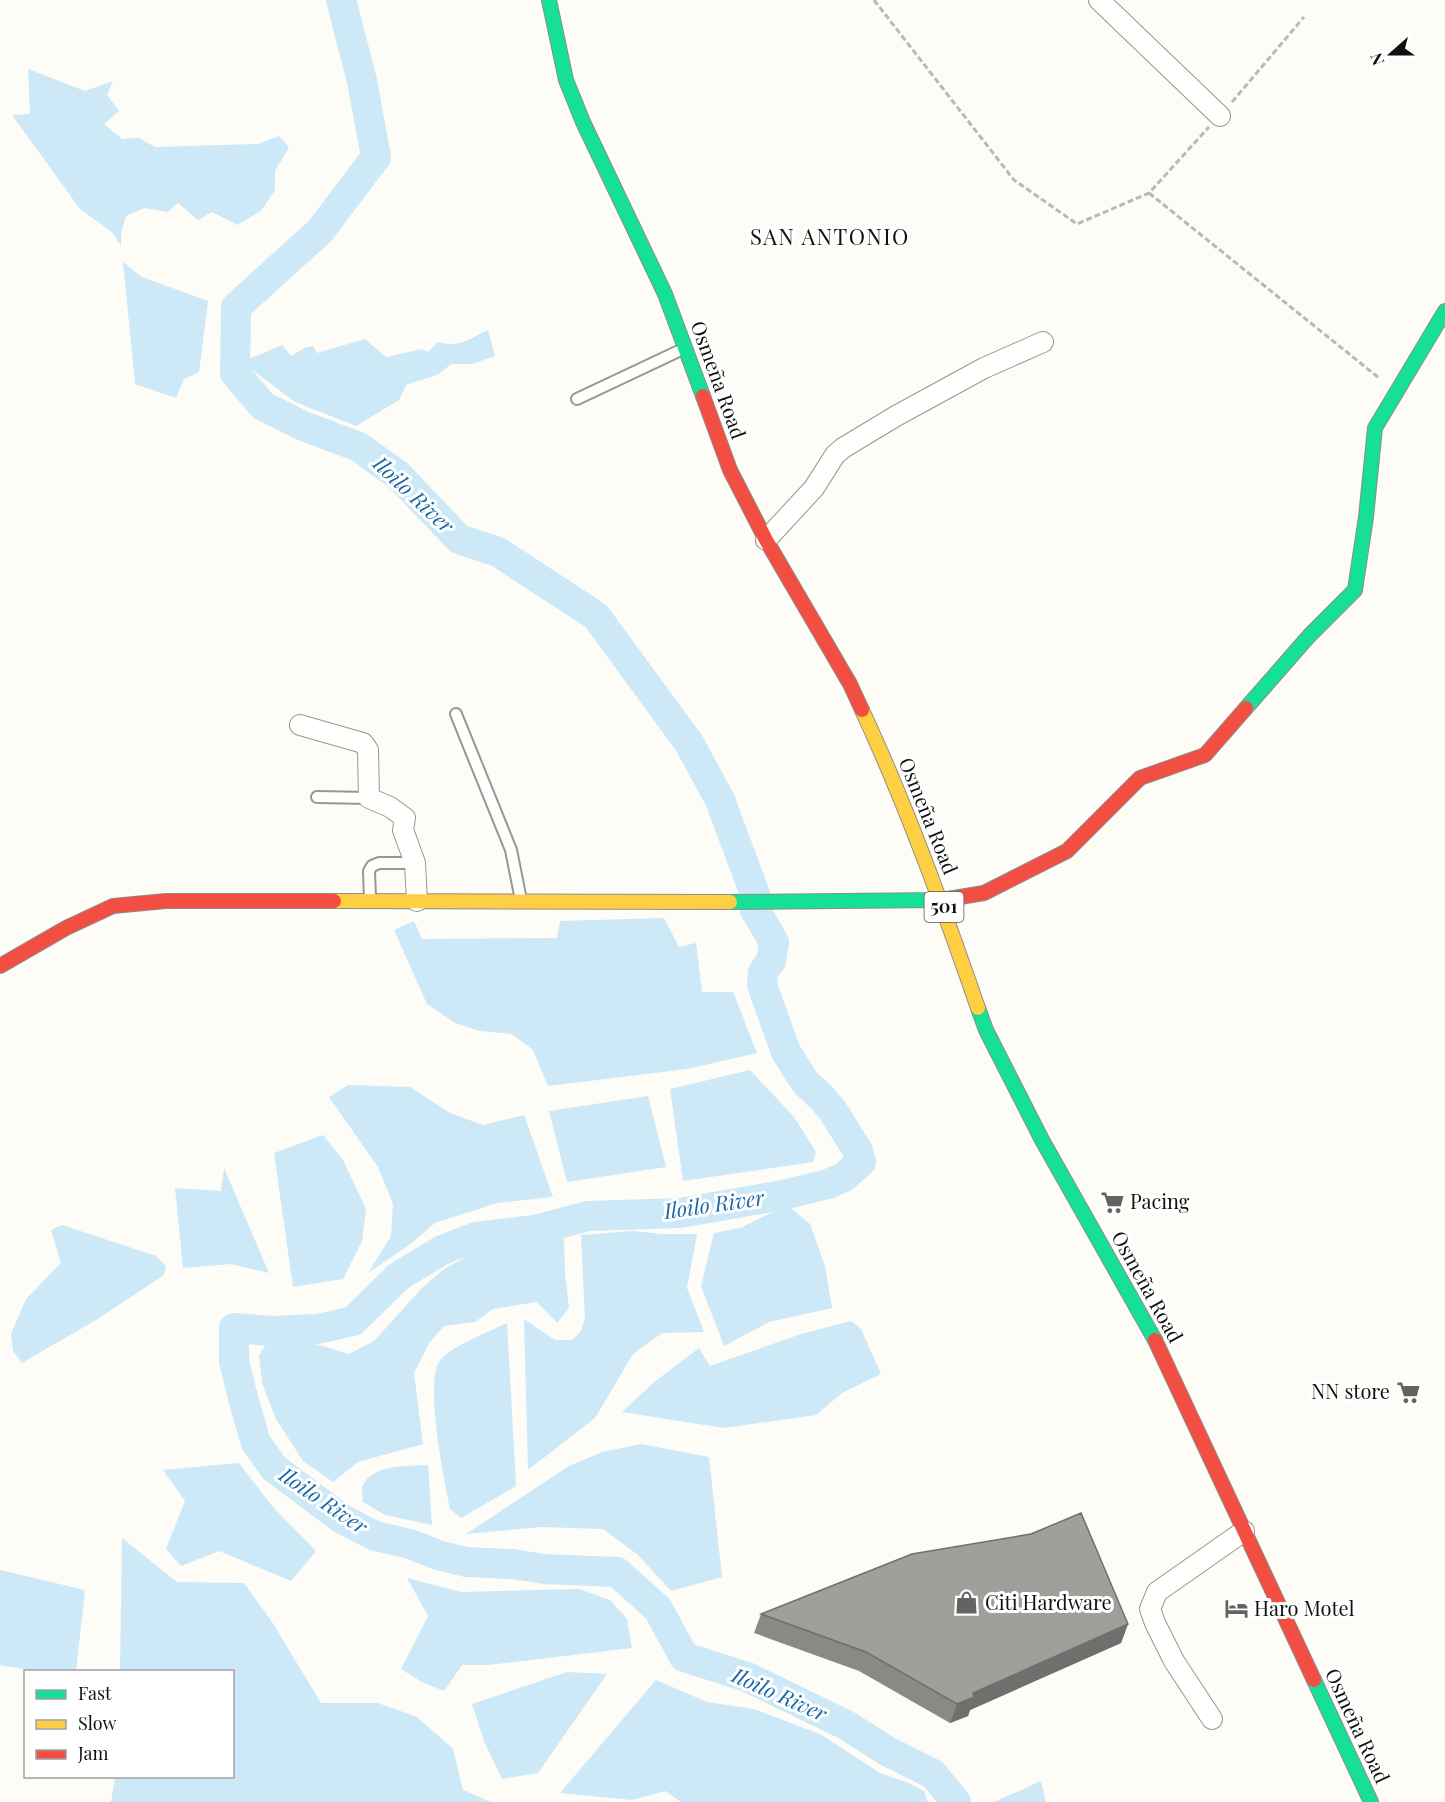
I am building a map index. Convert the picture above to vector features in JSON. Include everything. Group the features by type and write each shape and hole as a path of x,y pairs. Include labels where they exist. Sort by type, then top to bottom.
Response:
{"main road":[{"name":"Osmeña Road","path":"549,0 566,80 578,111 665,294 730,470 766,540 850,684 889,769 941,900 986,1030 1042,1140 1151,1332 1371,1802"},
{"path":"0,966 66,928 113,906 166,901 786,902 941,900 984,892 1067,851 1140,778 1205,755 1309,636 1355,590 1366,517 1375,428 1445,311"}],"street":[{"path":"1099,0 1220,116"},
{"path":"766,540 814,488 835,455 843,448 896,416 984,369 1043,342"},
{"path":"300,725 363,742 368,750 369,798 390,807 405,818 403,830 415,862 417,901"},
{"path":"1212,1719 1174,1661 1150,1609 1157,1592 1244,1531"}],"lane":[{"path":"577,399 686,348"},
{"path":"456,714 512,850 521,900"},
{"path":"317,797 369,798"},
{"path":"370,901 369,871 372,866 379,863 415,862"}],"path":[{"path":"874,0 1014,180 1077,224 1149,193 1220,116 1304,17"},
{"path":"1149,193 1396,392"}],"water":[{"path":"28,69 85,91 113,81 107,95 119,111 104,124 122,139 139,138 155,147 258,144 279,136 289,147 275,171 275,190 261,211 237,225 212,212 198,220 178,203 168,212 144,208 126,216 121,233 121,246 112,232 80,209 12,115 30,114"},
{"path":"123,262 142,277 208,301 199,372 184,379 176,398 135,384"},
{"path":"488,330 495,356 472,364 451,364 439,374 406,385 399,400 356,426 295,402 250,368 249,359 282,345 291,356 304,348 313,346 317,353 365,339 386,357 422,349 428,352 438,342 459,343"},
{"path":"664,918 679,947 696,943 702,992 733,992 757,1053 687,1069 548,1086 533,1050 512,1034 480,1031 455,1023 427,1004 394,930 414,921 422,939 557,938 560,921"},
{"path":"750,1070 794,1117 816,1152 813,1162 683,1181 670,1089"},
{"path":"348,1085 410,1087 450,1113 483,1125 524,1115 553,1197 497,1203 435,1223 409,1245 368,1273 391,1236 393,1204 378,1167 329,1097"},
{"path":"648,1096 666,1167 567,1182 549,1111"},
{"path":"323,1135 343,1160 366,1209 362,1241 343,1279 293,1287 274,1153"},
{"path":"224,1168 269,1273 231,1264 183,1268 175,1188 221,1191"},
{"path":"787,1205 810,1224 825,1266 832,1308 769,1322 724,1346 701,1286 714,1233 740,1228"},
{"path":"62,1225 156,1256 166,1266 164,1275 96,1320 22,1363 13,1351 11,1334 26,1299 61,1263 51,1230"},
{"path":"633,1231 697,1234 687,1288 704,1332 662,1333 633,1354 595,1418 528,1470 524,1319 555,1340 572,1340 581,1331 585,1318 581,1235"},
{"path":"564,1238 569,1308 557,1323 537,1302 493,1309 475,1322 444,1326 429,1343 414,1373 423,1444 358,1462 333,1482 303,1461 276,1419 262,1383 259,1355 265,1346 316,1344 349,1354 374,1341 422,1288 444,1269 468,1256 498,1245 521,1247"},
{"path":"851,1321 861,1329 881,1374 842,1393 816,1415 724,1428 622,1412 653,1383 699,1348 710,1366 801,1334"},
{"path":"507,1323 516,1486 461,1518 450,1509 444,1477 435,1412 435,1375 439,1362 444,1356 470,1340"},
{"path":"641,1444 709,1457 722,1577 671,1591 638,1555 603,1529 541,1527 466,1534 569,1466 602,1452"},
{"path":"239,1463 272,1506 316,1551 291,1581 219,1551 181,1566 166,1549 185,1501 163,1470"},
{"path":"428,1465 432,1525 385,1515 363,1502 362,1487 373,1474 401,1466"},
{"path":"122,1538 177,1582 244,1583 272,1622 321,1703 378,1703 417,1717 453,1749 463,1790 491,1802 111,1802 115,1778 234,1778 234,1670 120,1670"},
{"path":"0,1570 85,1590 76,1670 29,1670 0,1665"},
{"path":"407,1578 461,1592 579,1589 610,1600 627,1619 632,1648 488,1665 462,1665 444,1691 422,1682 401,1669 428,1616"},
{"path":"567,1672 607,1674 538,1773 502,1779 484,1741 472,1704"},
{"path":"656,1680 707,1702 754,1709 820,1734 880,1773 924,1791 928,1802 681,1802 665,1791 632,1800 560,1793"},
{"path":"1041,1781 1046,1802 994,1802"}],"building":[{"name":"Citi Hardware","path":"1081,1513 1128,1624 973,1693 974,1697 957,1704 866,1652 761,1614 912,1554 1031,1534"}],"waterway":[{"name":"Iloilo River","path":"341,0 362,81 376,157 320,231 236,307 235,373 263,406 301,425 359,447 398,475 459,539 498,552 596,616 689,743 720,800 755,894"},
{"name":"Iloilo River","path":"755,910 774,942 771,961 763,972 762,985 786,1052 805,1082 833,1111 858,1151 861,1162 844,1177 828,1184 783,1195 680,1213 588,1216 535,1230 476,1237 442,1250 399,1276 353,1321 318,1329 271,1331 234,1328 234,1361 256,1443 274,1468 342,1519 375,1536 410,1544 438,1555 466,1562 512,1564 544,1569 617,1572 658,1609 684,1657 747,1677 846,1725 887,1751 933,1774 956,1802"}],"traffic: fast":[{"path":"549,0 566,80 583,122 665,294 703,396"},
{"path":"1246,708 1309,636 1355,590 1366,517 1375,428 1445,311"},
{"path":"730,902 941,900 960,897"},
{"path":"978,1008 986,1030 1042,1140 1155,1340"},
{"path":"1314,1680 1371,1802"}],"traffic: slow":[{"path":"862,710 924,858 978,1008"},
{"path":"334,901 730,902"}],"traffic: jam":[{"path":"703,396 730,470 766,540 850,684 862,710"},
{"path":"960,897 984,893 1067,851 1140,778 1205,755 1246,708"},
{"path":"0,966 66,928 113,906 166,901 334,901"},
{"path":"1155,1340 1314,1680"}],"place":[{"name":"Pacing","path":"1112,1202"},
{"name":"NN store","path":"1408,1392"},
{"name":"Citi Hardware","path":"967,1603"},
{"name":"Haro Motel","path":"1236,1609"}],"district":[{"name":"SAN ANTONIO","path":"830,237"}]}
